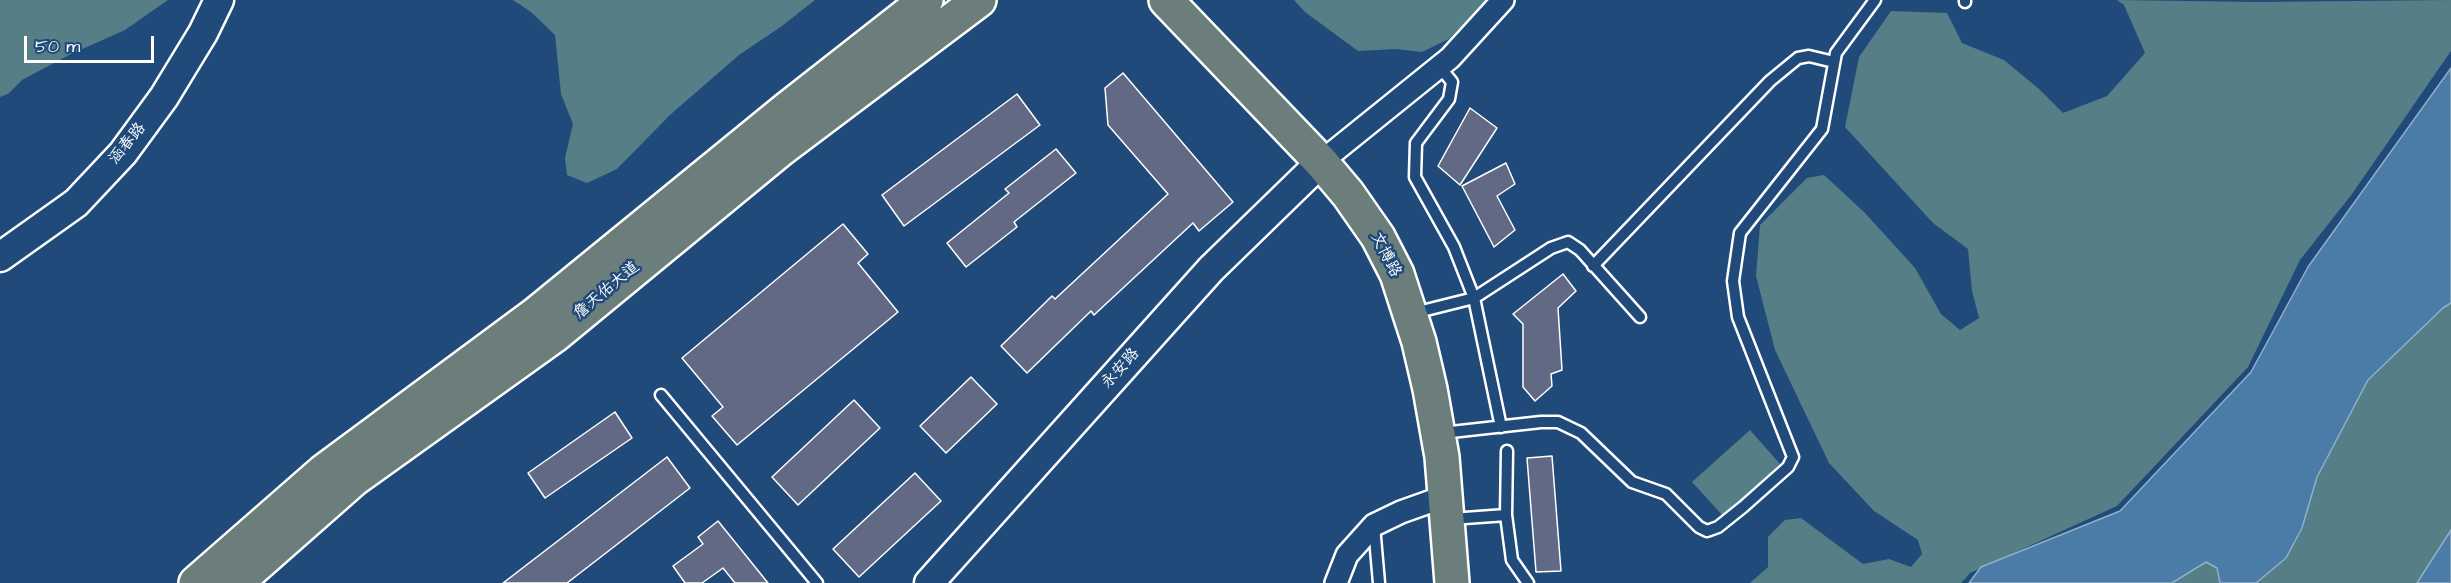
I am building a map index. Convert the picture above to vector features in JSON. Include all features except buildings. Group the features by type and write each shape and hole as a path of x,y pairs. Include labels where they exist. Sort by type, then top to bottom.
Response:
{"main road":[{"name":"詹天佑大道","path":"196,583 324,471 536,314 787,109 926,0"},
{"name":"詹天佑大道","path":"236,583 354,479 555,334 781,149 979,0"},
{"name":"文博路","path":"1166,0 1321,162 1348,194 1378,237 1397,274 1411,314 1431,389 1447,508 1452,583"}],"street":[{"name":"涵春路","path":"0,257 76,203 123,153 164,98 203,33 219,0"},
{"path":"1321,162 1439,66 1503,0"},
{"name":"永安路","path":"929,583 1211,269 1321,162"},
{"path":"1336,582 1347,555 1374,525 1401,512 1447,508"}],"lane":[{"path":"1438,433 1558,422 1581,433 1632,482 1666,494 1699,527 1707,531 1718,527 1788,467 1793,457 1738,317 1733,281 1740,233 1822,129 1836,53 1875,0"},
{"path":"1593,266 1770,81 1798,58 1809,56 1834,62"},
{"path":"1439,66 1452,82 1449,99 1416,142 1414,177 1454,247 1474,298 1501,427"},
{"path":"1411,314 1474,298 1551,248 1568,242 1580,250 1640,317"},
{"path":"660,395 817,583"},
{"path":"1507,451 1506,515 1512,560 1528,583"},
{"path":"1447,508 1506,515"},
{"path":"1374,525 1379,583"}],"green space":[{"path":"0,0 168,0 125,30 69,55 22,80 8,94 0,97"},
{"path":"513,0 815,0 739,55 670,115 617,169 587,183 567,175 565,158 573,124 561,94 555,35 531,12"},
{"path":"1294,0 1488,0 1449,39 1422,52 1396,49 1358,51 1305,12"},
{"path":"2117,0 2257,2 2451,0 2451,51 2352,194 2300,260 2248,367 2117,506 1970,573 1961,583 1750,583 1768,567 1768,537 1785,520 1801,518 1863,564 1889,559 1911,567 1922,554 1918,540 1874,511 1829,463 1775,350 1756,276 1760,225 1807,178 1824,175 1865,213 1915,268 1941,314 1960,330 1979,318 1972,291 1968,249 1933,223 1845,127 1859,57 1891,11 1947,13 1962,43 2004,60 2039,89 2063,113 2107,96 2145,53 2124,5"},
{"path":"2451,303 2451,530 2417,583 2256,583 2286,558 2302,529 2317,477 2368,380"},
{"path":"1750,430 1780,464 1723,516 1692,482"},
{"path":"2206,562 2217,568 2220,583 2172,583"}],"water":[{"path":"2451,68 2451,303 2368,380 2317,477 2302,528 2286,558 2256,583 2220,583 2217,568 2206,562 2172,583 1969,583 1981,567 2120,511 2251,372 2308,267"},
{"path":"2451,530 2451,583 2417,583"}]}
